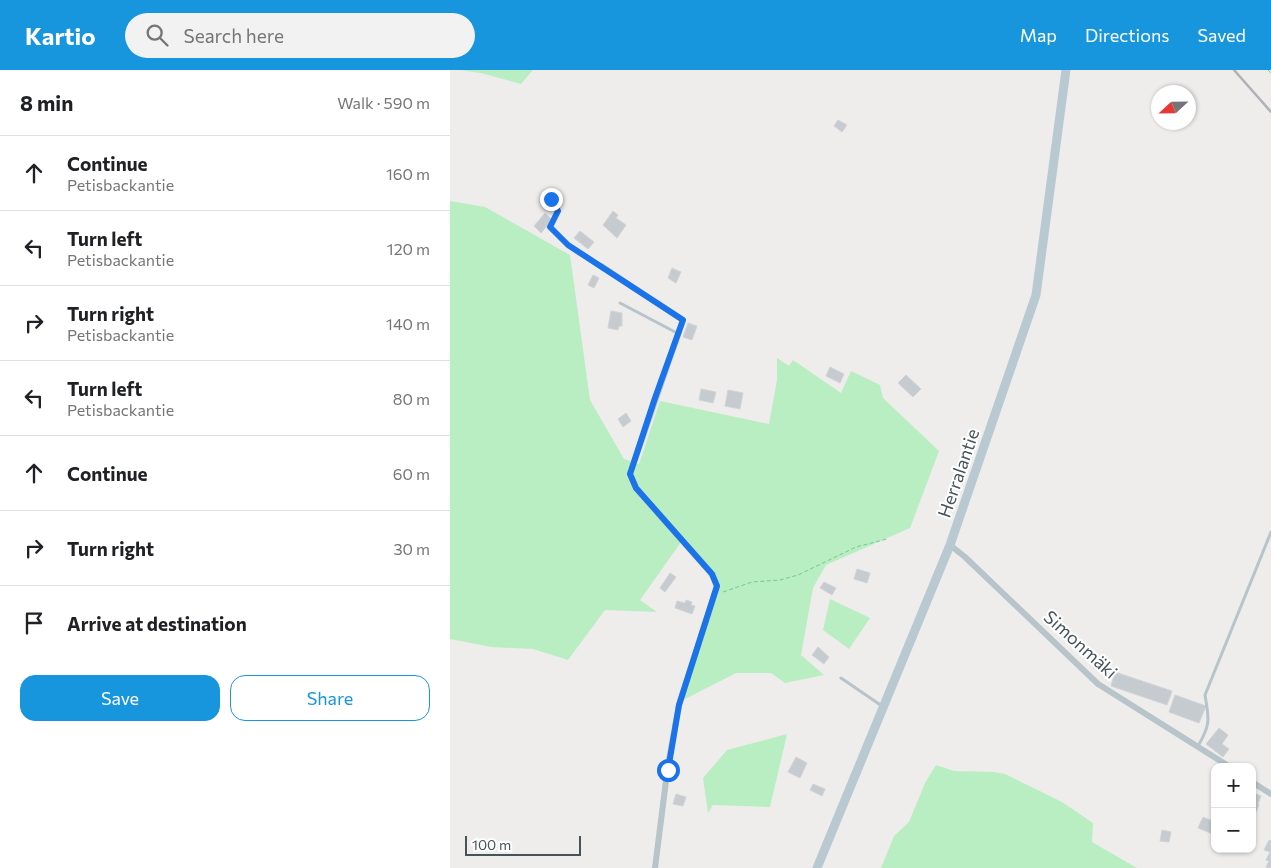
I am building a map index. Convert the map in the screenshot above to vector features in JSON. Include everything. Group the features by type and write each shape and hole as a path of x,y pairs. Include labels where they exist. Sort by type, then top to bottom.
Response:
{"street":[{"name":"Herralantie","path":"817,868 950,545 1036,295 1066,70"},
{"path":"602,266 683,320 630,474 636,488 712,574 717,586 679,705 668,766 655,868"},
{"name":"Simonmäki","path":"950,545 965,557 1098,684 1224,763"},
{"path":"1256,785 1271,794"}],"lane":[{"path":"620,304 678,333"},
{"path":"1198,746 1208,729 1209,718 1205,695 1271,532"},
{"path":"841,678 884,707"}],"path":[{"path":"1268,70 1271,73"},
{"path":"551,199 558,211 550,227 568,245 602,266"},
{"path":"715,594 752,582 780,580 798,576 856,547 887,539"}],"green space":[{"path":"460,70 533,70 521,84 481,73"},
{"path":"450,201 485,207 570,255 590,400 624,459 639,464 660,401 769,424 777,380 777,358 789,366 793,360 841,393 851,371 880,385 883,398 939,451 910,528 826,565 813,588 801,655 824,675 785,683 771,673 736,673 683,700 720,586 684,538 640,600 657,612 605,610 568,660 533,649 491,647 450,639"},
{"path":"830,599 870,618 849,649 823,630"},
{"path":"787,734 770,807 713,805 708,813 703,778 727,750"},
{"path":"936,765 954,771 1005,774 1062,802 1093,823 1092,842 1137,868 881,868 894,836 909,822 925,783"}],"building":[{"path":"838,120 847,125 842,132 834,126"},
{"path":"613,211 618,215 616,218 626,225 617,238 603,225"},
{"path":"545,213 552,220 541,233 534,226"},
{"path":"580,231 594,242 588,249 574,238"},
{"path":"672,268 681,272 676,283 668,278"},
{"path":"593,275 599,278 594,288 588,285"},
{"path":"611,311 622,313 622,326 619,326 618,330 608,328"},
{"path":"688,323 697,326 692,340 683,337"},
{"path":"830,367 844,374 840,383 826,376"},
{"path":"906,375 921,389 913,397 898,383"},
{"path":"701,389 716,392 713,403 699,400"},
{"path":"728,390 743,393 740,409 725,406"},
{"path":"626,413 631,421 623,427 618,419"},
{"path":"857,569 870,573 867,583 854,579"},
{"path":"670,573 676,577 665,592 660,588"},
{"path":"824,582 836,588 832,595 820,588"},
{"path":"686,600 692,602 691,605 695,606 692,614 675,608 677,601 685,603"},
{"path":"818,647 829,657 824,664 812,655"},
{"path":"1115,672 1172,691 1167,705 1111,686"},
{"path":"1175,695 1206,706 1199,723 1169,712"},
{"path":"1219,728 1228,735 1222,744 1229,749 1223,757 1206,744"},
{"path":"796,757 807,763 800,778 788,772"},
{"path":"813,784 825,789 822,796 810,790"},
{"path":"676,794 686,797 683,806 673,804"},
{"path":"1256,794 1261,796 1256,812"},
{"path":"1203,817 1211,820 1211,833 1198,828"},
{"path":"1162,830 1171,832 1169,842 1160,841"},
{"path":"1269,840 1271,841 1271,868 1266,867 1269,861 1266,860 1270,852 1264,850"}],"railway":[{"path":"1234,70 1271,112"}],"route":[{"path":"551,199 558,211 550,227 568,245 683,320 630,474 636,488 712,574 717,586 679,705 668,770"}]}
